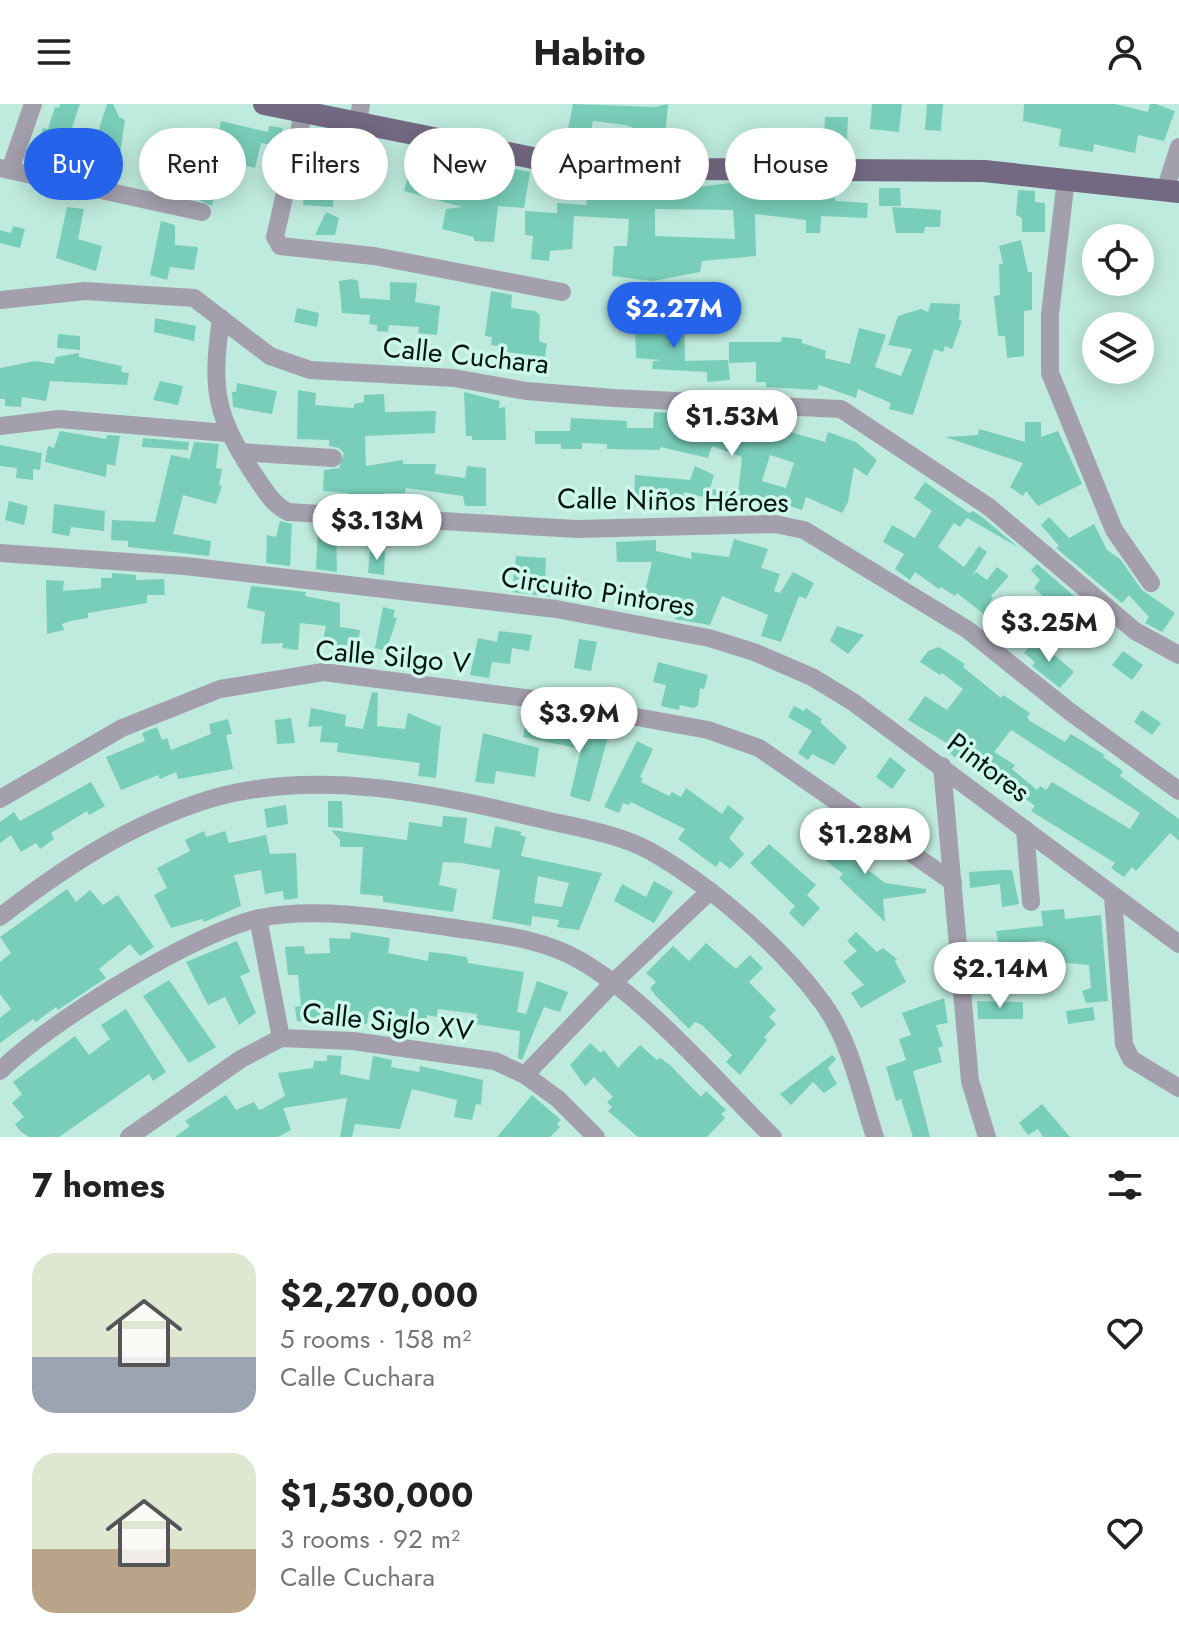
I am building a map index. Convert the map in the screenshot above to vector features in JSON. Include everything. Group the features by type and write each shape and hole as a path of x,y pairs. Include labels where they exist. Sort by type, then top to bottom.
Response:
{"main road":[{"path":"264,104 303,114 360,114 533,158 698,169 984,171 1172,191"}],"street":[{"path":"33,104 5,169 202,212"},
{"path":"303,114 277,224 276,243 280,246 374,256 562,292"},
{"path":"1172,191 1179,147"},
{"path":"1066,179 1050,314 1050,373 1114,530 1151,583"},
{"name":"Calle Cuchara","path":"0,300 85,291 194,298 270,356 310,370 454,378 526,391 614,398 841,409 1010,523 1135,631 1179,655"},
{"path":"221,318 216,357 217,386 227,433 240,452 333,458"},
{"path":"0,426 59,419 227,433"},
{"name":"Calle Niños Héroes","path":"240,452 277,507 288,512 577,529 775,524 804,530 968,630 1069,711 1179,791"},
{"name":"Circuito Pintores","path":"2,556 185,566 556,609 709,638 754,652"},
{"name":"Pintores","path":"754,652 812,677 942,766 1179,944"},
{"name":"Calle Silgo V","path":"0,799 122,728 220,689 323,672 549,701 730,736 759,748 953,882"},
{"path":"942,766 970,1081 987,1137"},
{"path":"0,917 90,852 150,822 211,799 277,786 325,785 391,791 498,809 608,835 647,849 710,891 773,948 823,1003 844,1042 875,1137"},
{"path":"1025,829 1031,902"},
{"path":"525,1075 615,981 710,891"},
{"path":"1113,896 1124,1044 1131,1059 1179,1088"},
{"path":"0,1071 63,1023 162,960 258,918 293,913 410,921 521,938 579,959 615,981 773,1137"},
{"path":"258,918 281,1038"},
{"name":"Calle Siglo XV","path":"129,1137 241,1059 281,1038 353,1041 495,1061 525,1075 558,1099 596,1137"}],"building":[{"path":"60,104 80,104 72,128 48,128 55,107 59,108"},
{"path":"107,104 113,104 119,117 125,120 123,133 123,128 99,128"},
{"path":"573,104 655,107 668,104 666,128 634,128 593,121 592,128 568,128"},
{"path":"872,104 902,104 899,132 870,129"},
{"path":"927,104 943,104 941,131 925,130"},
{"path":"1024,104 1115,104 1148,112 1150,104 1156,104 1175,111 1164,141 1138,135 1135,153 1094,144 1093,152 1059,146 1061,129 1023,121"},
{"path":"825,117 848,117 848,128 825,128"},
{"path":"221,121 262,131 255,168 246,166 246,128 220,128"},
{"path":"515,169 530,172 524,208 498,206 494,242 474,241 474,237 442,229 446,209 462,207 437,200 515,200"},
{"path":"725,184 725,200 868,203 867,218 821,216 820,233 806,233 806,220 755,214 756,256 702,261 700,272 653,281 612,276 614,246 627,246 629,219 574,216 572,249 550,251 549,261 531,259 533,236 525,235 525,211 557,213 557,203 586,205 587,200 709,200 709,186","holes":["655,209 733,210 735,239 655,236"]},
{"path":"879,188 900,188 901,206 879,206"},
{"path":"1018,190 1035,191 1035,202 1045,203 1045,232 1022,232 1022,218 1016,215"},
{"path":"199,200 214,200 212,206"},
{"path":"303,200 333,200 333,207 303,205"},
{"path":"67,207 84,209 78,239 102,246 96,271 56,258"},
{"path":"892,207 941,210 940,227 925,227 924,233 896,233"},
{"path":"326,212 339,218 335,235 315,235"},
{"path":"161,221 175,225 175,245 198,247 194,270 170,267 167,280 150,275"},
{"path":"13,226 25,229 20,248 0,243 0,230 11,233"},
{"path":"1021,240 1028,272 1032,272 1032,310 1024,311 1024,356 1007,358 1005,336 998,336 994,296 1000,295 999,264 1003,264 999,246"},
{"path":"339,281 358,281 360,298 390,300 390,282 417,283 415,302 440,306 437,335 418,333 419,327 389,325 388,332 377,331 377,325 369,324 370,315 342,313"},
{"path":"491,291 512,295 511,308 535,311 540,315 539,341 547,344 545,357 507,352 508,347 491,345 492,337 485,336"},
{"path":"931,303 960,304 959,320 962,321 952,349 945,346 943,352 934,349 913,415 889,409 891,403 858,389 856,398 819,385 817,390 766,387 766,382 756,382 756,362 729,363 729,342 781,342 782,337 802,339 802,343 826,351 825,358 850,364 859,328 886,335 875,367 901,376 912,349 888,345 898,316 921,309 928,312"},
{"path":"297,308 319,313 317,327 294,322"},
{"path":"667,317 684,319 685,361 728,360 730,380 707,382 707,372 652,369 653,361 662,360 636,358 635,322 666,325"},
{"path":"155,318 196,326 194,341 154,332"},
{"path":"58,334 80,336 80,350 57,348"},
{"path":"79,353 79,357 122,366 121,372 129,373 127,385 50,381 46,401 22,397 21,407 5,406 5,399 0,399 0,368 35,361 54,364 56,357"},
{"path":"160,381 183,386 178,405 153,400"},
{"path":"237,383 277,391 272,414 233,407 232,392 236,392"},
{"path":"298,390 316,393 315,405 354,408 354,404 364,402 364,395 384,394 385,412 436,411 435,433 365,436 366,466 403,460 403,464 436,464 435,474 465,478 467,466 486,468 486,506 465,506 463,496 406,488 405,493 384,493 384,497 366,497 366,500 348,499 348,493 323,491 324,470 339,468 344,453 339,448 329,446 329,440 297,439"},
{"path":"464,392 500,401 499,408 505,407 506,440 472,440 472,436 466,436"},
{"path":"654,412 788,418 787,431 825,442 828,432 856,442 877,460 867,476 854,467 848,502 842,513 806,497 802,510 758,496 753,510 684,492 684,496 676,494 672,509 658,510 658,506 634,506 635,475 690,480 695,466 714,475 710,489 738,493 742,457 712,446 708,458 660,447 660,450 607,449 607,444 582,443 582,449 561,449 561,444 535,444 535,431 570,431 571,418 627,421 627,428 653,428","holes":["770,455 794,463 786,488 762,481"]},
{"path":"1025,422 1041,422 1041,437 1058,431 1082,484 1038,506 1026,491 1023,496 1010,487 1023,463 945,437 978,435 979,429 1025,442"},
{"path":"60,431 106,439 107,435 120,436 115,466 107,464 106,477 45,462 48,446 54,448"},
{"path":"143,438 189,442 188,450 142,447"},
{"path":"194,442 219,444 216,468 222,469 219,485 222,486 216,504 183,495 173,534 211,541 209,556 128,547 128,541 111,540 112,520 155,522 171,455 190,459"},
{"path":"0,445 42,453 40,470 33,469 33,480 16,478 17,468 0,466"},
{"path":"925,482 969,513 973,511 982,517 1018,547 967,518 960,527 954,523 938,547 964,567 979,546 987,552 972,576 976,572 987,580 997,567 1009,576 991,596 990,602 1011,621 1004,630 957,593 955,596 941,587 939,589 915,572 910,580 895,569 904,554 883,542 892,525 915,538 932,511 914,498"},
{"path":"9,501 28,506 24,525 5,520"},
{"path":"54,504 105,511 104,531 71,527 69,536 52,533"},
{"path":"1049,517 1069,538 1094,524 1107,550 1120,559 1142,590 1175,613 1162,632 1145,623 1149,617 1129,595 1122,603 1056,548 1059,546 1041,525"},
{"path":"280,521 292,524 290,566 266,563 267,535 276,537"},
{"path":"318,526 336,527 337,572 316,569"},
{"path":"734,539 768,549 761,568 780,574 774,591 780,593 793,572 814,583 806,599 799,596 781,642 761,636 768,615 722,596 710,625 675,619 679,612 642,603 652,562 617,562 616,542 656,540 656,551 692,559 691,552 729,557"},
{"path":"370,550 385,551 384,575 368,573"},
{"path":"516,556 546,558 545,583 554,585 553,597 512,592"},
{"path":"1037,564 1110,627 1097,643 1075,624 1066,633 1035,607 1044,597 1034,588 1040,580 1031,570"},
{"path":"112,573 136,575 136,580 164,579 165,595 147,595 147,603 88,613 88,618 62,624 64,630 47,634 46,580 64,581 63,591 101,588 101,578 112,578"},
{"path":"251,586 306,592 305,596 340,603 340,627 360,630 358,645 338,645 337,648 322,646 326,626 300,623 298,650 282,648 283,643 261,644 265,612 247,608"},
{"path":"383,607 395,610 393,617 397,618 386,651 375,648"},
{"path":"837,626 864,635 848,654 830,641"},
{"path":"499,631 532,635 529,651 512,648 510,664 492,662 489,678 470,675 478,638 497,642"},
{"path":"579,639 597,642 591,671 574,668"},
{"path":"1036,639 1074,672 1060,688 1032,666 1035,662 1024,653"},
{"path":"939,647 965,664 963,667 1001,698 1003,695 1030,713 1027,717 1030,721 1065,742 1071,734 1105,755 1103,757 1123,771 1120,776 1179,819 1179,841 1170,833 1136,871 1132,867 1124,877 1111,868 1115,863 1031,811 1035,806 1008,786 969,760 965,765 948,752 950,745 908,720 925,696 947,710 963,689 920,662 928,651","holes":["1011,730 1140,813 1130,829 1052,782 1046,790 1040,786 1037,790 1012,769 1015,765 994,752"]},
{"path":"1123,651 1143,665 1132,680 1112,665"},
{"path":"658,662 708,675 704,689 700,688 698,705 694,708 680,705 679,710 661,706 666,685 653,682"},
{"path":"372,692 378,693 377,726 405,729 408,713 441,727 436,778 418,776 420,763 337,752 338,743 320,742 322,726 308,727 311,708 346,715 345,726 363,729"},
{"path":"794,706 804,711 806,708 822,719 820,722 847,747 834,765 812,754 808,760 798,753 812,731 788,717"},
{"path":"1142,710 1161,723 1152,735 1134,722"},
{"path":"291,718 295,743 277,744 275,720"},
{"path":"228,719 232,734 226,735 233,769 178,779 176,772 160,779 158,775 121,790 106,757 145,741 142,733 157,727 162,740 167,738 171,750 211,734 209,724"},
{"path":"587,725 610,730 590,802 570,796 581,749 523,737 525,726 584,737"},
{"path":"483,733 539,748 535,777 496,771 494,784 475,782"},
{"path":"637,741 653,749 640,777 643,778 641,782 669,796 672,792 681,797 686,788 722,814 728,805 744,818 729,838 744,854 730,869 720,861 716,867 678,839 685,829 631,802 629,805 623,803 619,813 604,807"},
{"path":"890,757 906,770 892,789 876,777"},
{"path":"91,782 105,806 89,815 87,811 51,833 54,839 40,849 36,843 21,852 11,835 0,843 0,822 14,812 20,821"},
{"path":"328,801 342,801 343,828 328,827"},
{"path":"286,805 288,824 267,828 264,809"},
{"path":"443,816 467,818 464,843 491,848 495,826 522,832 520,835 526,837 521,856 602,873 579,930 557,927 559,920 532,916 531,926 492,919 500,870 462,863 443,862 439,885 457,889 453,912 383,902 383,896 360,894 363,847 340,847 340,840 331,830 407,840 409,822 442,827","holes":["538,876 569,883 562,907 534,903"]},
{"path":"204,831 206,837 225,831 229,843 266,835 270,854 296,853 298,898 284,900 283,891 265,894 261,870 234,875 241,906 204,922 202,919 171,928 154,895 167,888 157,868 190,851 185,840"},
{"path":"859,832 874,844 860,864 885,883 926,889 926,893 883,899 885,922 839,878 843,874 821,857 831,843 844,853"},
{"path":"769,844 816,885 807,895 820,908 803,927 789,913 795,906 750,863"},
{"path":"1012,870 1019,904 1002,907 1000,884 970,888 969,872"},
{"path":"654,881 673,892 654,923 614,901 622,884 646,897"},
{"path":"67,889 76,902 90,890 103,905 118,895 154,947 140,956 130,944 99,969 106,978 58,1010 56,1007 36,1022 33,1019 0,1043 0,1018 11,1009 0,994 0,962 11,953 0,937"},
{"path":"1064,909 1065,919 1101,915 1108,1001 1086,1003 1082,991 1091,988 1089,965 1047,961 1045,940 1015,943 1017,961 991,965 990,952 1000,951 996,931 1043,926 1041,911"},
{"path":"351,932 390,938 388,953 428,961 429,952 448,954 467,957 468,963 524,972 517,1012 526,1014 537,981 568,992 560,1012 544,1007 522,1060 518,1058 520,1031 475,1024 477,1014 438,1009 437,1017 427,1015 426,1020 418,1019 416,1034 397,1032 399,1015 369,1011 367,1024 297,1021 295,1007 301,1006 298,975 288,975 285,947 304,946 305,954 330,953 329,938 350,939"},
{"path":"856,932 877,952 883,948 897,959 895,961 906,982 861,1008 851,993 864,985 843,962 857,951 847,941"},
{"path":"237,941 250,972 240,976 256,1013 239,1025 225,997 208,1005 186,962"},
{"path":"706,943 736,969 750,955 763,968 749,982 776,1010 769,1017 776,1024 740,1075 726,1062 732,1055 702,1025 695,1022 689,1029 655,995 650,988 656,982 646,973 673,946 689,961"},
{"path":"169,980 216,1047 189,1063 143,996"},
{"path":"944,998 948,1023 936,1025 943,1046 938,1048 942,1062 913,1071 930,1137 913,1137 901,1099 896,1101 886,1067 906,1060 899,1039 911,1035 902,1013"},
{"path":"977,1001 1023,1002 1023,1019 978,1019"},
{"path":"1093,1007 1095,1020 1068,1024 1066,1011"},
{"path":"126,1009 166,1072 153,1081 149,1074 59,1137 29,1137 20,1131 15,1124 24,1117 12,1103 22,1094 13,1082 75,1036 89,1055 110,1039 101,1025"},
{"path":"590,1043 601,1053 604,1050 618,1068 640,1045 657,1060 660,1058 669,1064 701,1097 706,1091 726,1110 721,1114 725,1118 707,1137 638,1137 608,1111 612,1107 607,1102 613,1097 594,1077 585,1086 570,1065"},
{"path":"327,1055 342,1056 340,1074 369,1080 373,1056 392,1060 391,1067 419,1072 420,1066 483,1080 481,1105 476,1104 472,1120 454,1117 457,1100 412,1089 400,1129 355,1124 352,1137 340,1137 347,1098 283,1108 291,1130 278,1137 175,1137 190,1126 185,1121 226,1095 236,1110 254,1102 259,1110 262,1109 285,1096 278,1073 313,1068 314,1061 327,1061"},
{"path":"832,1055 836,1059 828,1068 837,1084 824,1093 813,1082 791,1105 780,1094"},
{"path":"532,1095 561,1120 557,1124 560,1127 550,1137 497,1137"},
{"path":"1042,1104 1070,1137 1043,1137 1038,1129 1028,1135 1019,1123"}]}
